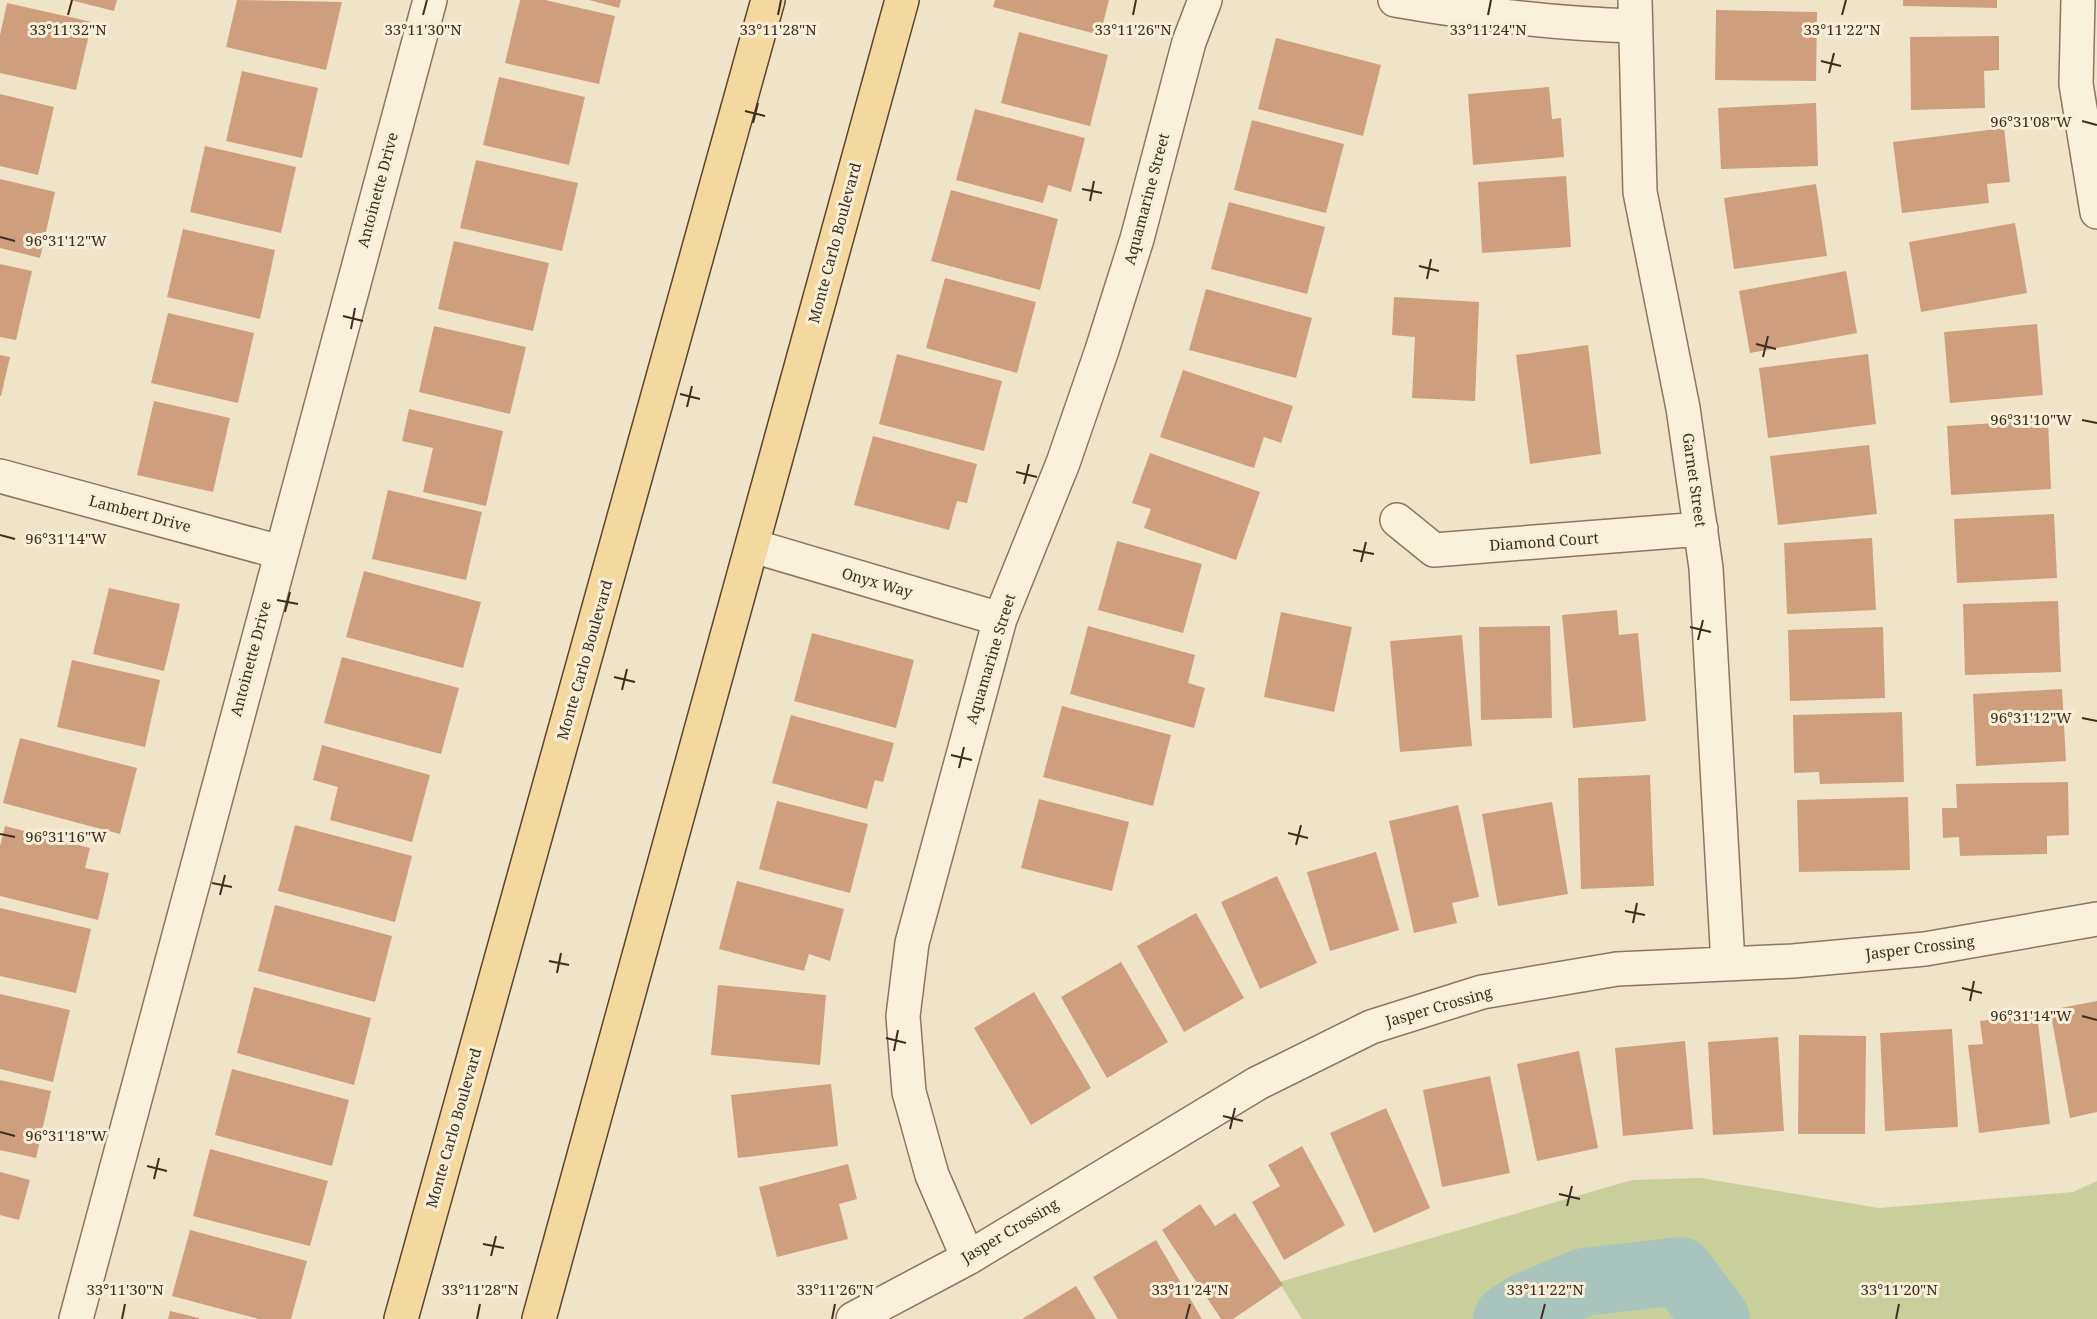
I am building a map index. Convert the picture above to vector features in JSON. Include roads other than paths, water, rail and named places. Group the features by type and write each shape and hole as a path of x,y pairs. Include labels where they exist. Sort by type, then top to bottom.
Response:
{"main road":[{"name":"Monte Carlo Boulevard","path":"401,1319 768,0"},
{"name":"Monte Carlo Boulevard","path":"539,1319 902,0"}],"street":[{"name":"Antoinette Drive","path":"76,1319 430,0"},
{"name":"Aquamarine Street","path":"968,1258 932,1175 909,1092 903,1016 912,943 1000,619 1063,463 1102,350 1137,239 1189,42 1205,0"},
{"path":"1395,0 1495,17 1572,24 1635,13"},
{"path":"2078,0 2076,84 2097,212"},
{"name":"Garnet Street","path":"1635,13 1640,192 1683,408 1706,568 1728,964"},
{"name":"Lambert Drive","path":"0,476 280,552"},
{"name":"Diamond Court","path":"1397,520 1434,550 1701,529"},
{"name":"Onyx Way","path":"753,546 1000,619"},
{"name":"Jasper Crossing","path":"854,1319 968,1258 1258,1083 1371,1027 1482,992 1617,969 1793,961 1925,949 2097,919"}],"waterway":[{"path":"1507,1319 1525,1307 1584,1282 1680,1271 1716,1319"}]}
